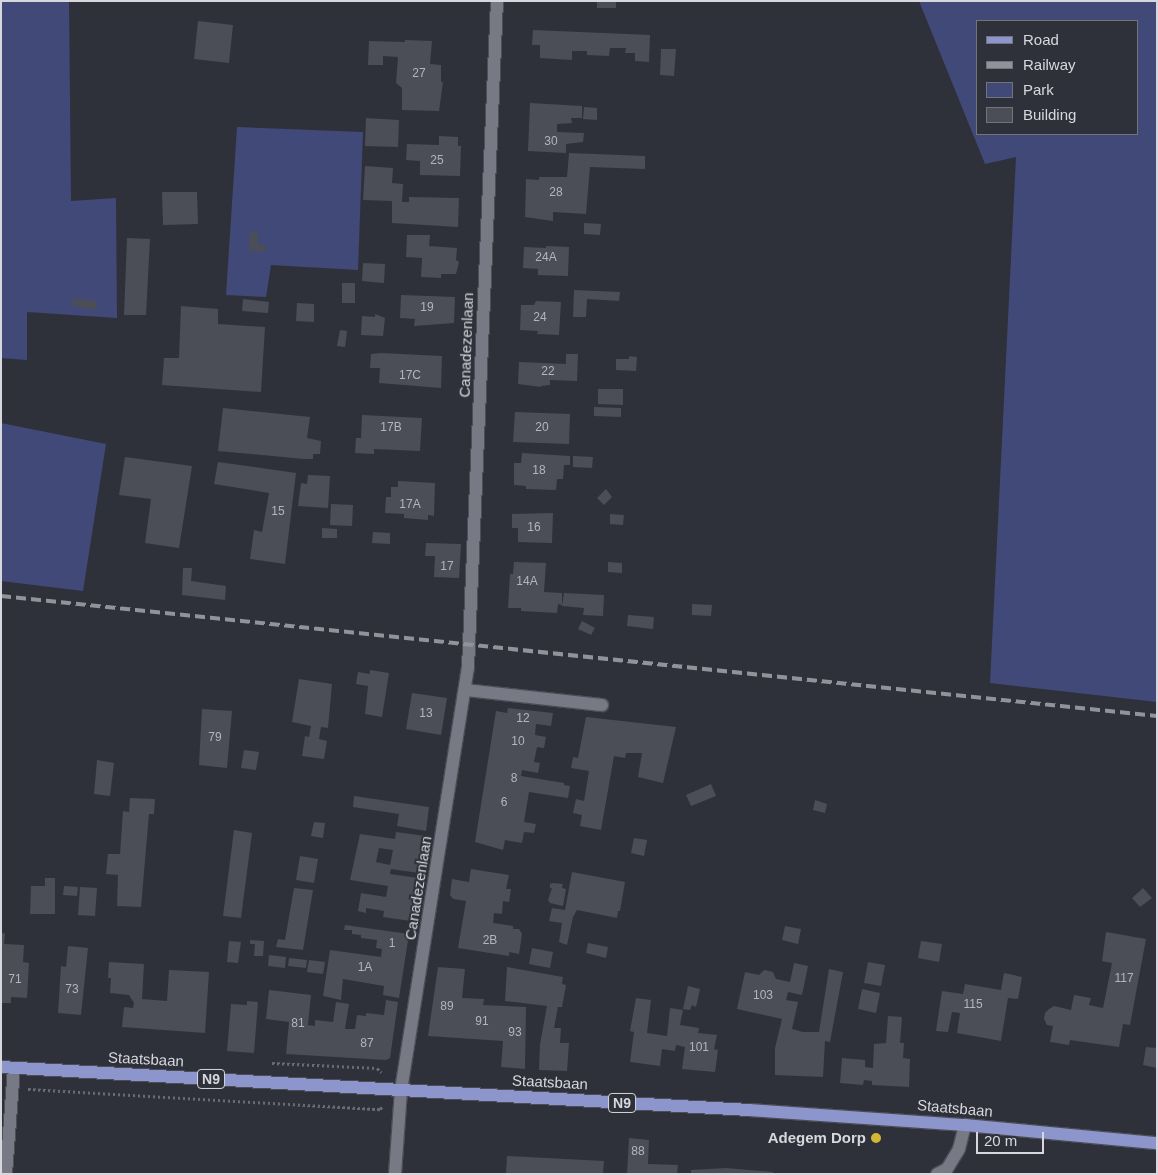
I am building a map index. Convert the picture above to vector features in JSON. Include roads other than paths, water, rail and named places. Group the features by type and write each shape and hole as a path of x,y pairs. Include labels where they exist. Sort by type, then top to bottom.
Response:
{"main road":[{"name":"Staatsbaan","path":"1,1067 965,1125 1157,1144"}],"street":[{"name":"Canadezenlaan","path":"395,1174 401,1090 466,690 498,1"},
{"path":"466,690 602,705"},
{"path":"6,1174 14,1068"},
{"path":"937,1174 947,1169 959,1149 965,1125"}],"railway":[{"path":"1,596 1157,716"}],"place":[{"name":"Adegem Dorp","path":"876,1138"}]}
